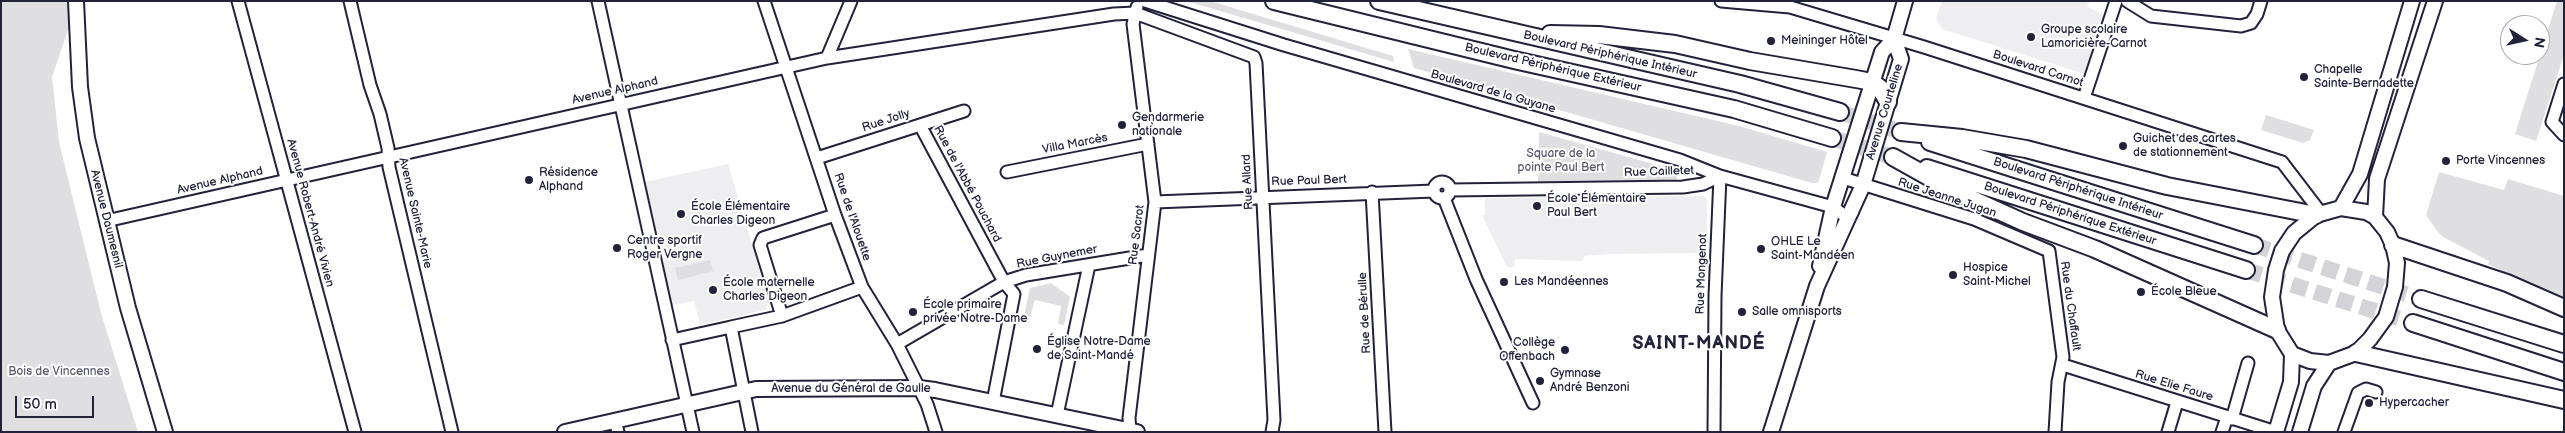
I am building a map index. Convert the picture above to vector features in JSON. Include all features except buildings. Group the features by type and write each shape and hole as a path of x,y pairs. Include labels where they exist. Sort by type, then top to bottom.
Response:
{"highway":[{"name":"Boulevard Périphérique Extérieur","path":"1274,1 1514,60 1734,109 1832,138"},
{"name":"Boulevard Périphérique Intérieur","path":"1379,1 1740,84 1840,112"},
{"path":"1510,32 1599,35 1675,44 1750,61 1872,82 1880,88 1888,102"},
{"name":"Boulevard Périphérique Intérieur","path":"2254,245 1901,132 1962,138 2026,149 2167,186 2318,214"},
{"name":"Boulevard Périphérique Extérieur","path":"2246,270 1894,157 1952,190 2023,222 2095,249 2277,330"},
{"path":"2392,245 2507,283 2564,308"},
{"path":"2421,298 2564,344"},
{"path":"2413,323 2564,372"},
{"path":"2356,353 2564,400"}],"main road":[{"name":"Avenue Daumesnil","path":"76,1 76,34 87,138 106,221 165,432"},
{"name":"Avenue Courteline","path":"1817,286 1834,207 1872,82 1882,52 1894,39 1905,1"},
{"path":"2341,208 2360,174 2412,1"},
{"path":"2292,354 2310,361 2329,363 2356,353 2386,317 2395,288 2396,263 2392,245 2375,217 2377,179 2436,1"},
{"name":"Avenue Courteline","path":"1817,286 1852,213 1863,185 1901,59 1894,39"},
{"path":"2276,432 2291,382 2292,354 2277,330 2272,297 2276,270 2282,251 2294,233 2318,214 2341,208 2357,209 2375,217"},
{"path":"1771,432 1817,286"},
{"path":"2300,432 2314,386 2329,363"},
{"name":"Avenue du Général de Gaulle","path":"564,432 616,426 686,404 756,389 919,388 1132,431"}],"street":[{"name":"Avenue Robert-André Vivien","path":"238,1 355,432"},
{"name":"Avenue Sainte-Marie","path":"350,1 370,85 380,114 388,157 452,432"},
{"path":"598,1 692,432"},
{"name":"Rue de l'Alouette","path":"764,1 835,215 862,287 897,344 919,388 936,432"},
{"path":"827,58 850,1"},
{"path":"1135,13 1140,1"},
{"name":"Boulevard de la Guyane","path":"1145,1 1266,40 1680,160 1720,176 1834,207"},
{"name":"Boulevard Carnot","path":"1721,1 1790,7 2084,98 2282,162 2318,214"},
{"path":"2084,98 2116,1"},
{"path":"2127,1 2151,16 2241,26 2251,23 2257,14 2261,1"},
{"name":"Avenue Alphand","path":"106,221 786,66 1114,14 1135,13"},
{"name":"Rue Sacrot","path":"1132,431 1148,255 1155,202 1133,24 1135,13"},
{"name":"Rue Allard","path":"1135,13 1254,57 1274,420 1272,432"},
{"path":"2564,84 2552,122 2564,135"},
{"name":"Rue Jolly","path":"817,158 964,111"},
{"name":"Rue de l'Abbé Pouchard","path":"920,125 1004,282 1014,294 993,402"},
{"name":"Villa Marcès","path":"1007,172 1148,144"},
{"name":"Rue Cailletet","path":"1447,194 1567,188 1683,187 1703,184 1720,176"},
{"name":"Rue Mongenot","path":"1714,432 1714,296 1720,176"},
{"path":"1843,178 1863,185"},
{"name":"Rue Jeanne Jugan","path":"1863,185 1974,219 2049,251"},
{"name":"Rue Paul Bert","path":"1155,202 1372,192 1434,191 1437,197 1447,194"},
{"name":"Rue de Bérulle","path":"1372,192 1385,432"},
{"path":"1447,194 1476,279 1534,403"},
{"path":"1834,207 1844,216 1852,213"},
{"path":"782,316 760,245 763,238 835,215"},
{"name":"Rue du Chaffault","path":"2049,251 2063,365 2058,382 2055,432"},
{"name":"Rue Guynemer","path":"897,344 1004,282 1026,275 1148,255"},
{"path":"1057,415 1089,265"},
{"path":"672,340 782,316 862,287"},
{"path":"731,327 752,432"},
{"path":"2222,432 2230,418 2248,363"},
{"name":"Rue Elie Faure","path":"2063,365 2276,432"},
{"path":"2344,432 2358,392 2366,389 2376,392"},
{"path":"2168,432 2177,402"}],"shaded area":[{"name":"Groupe scolaire Lamoricière-Carnot","path":"1942,1 2090,1 2087,6 2104,16 2096,28 2098,30 2085,74 1942,29 1936,18"},
{"path":"728,164 769,302 765,310 700,325 694,301 672,305 663,262 667,257 662,236 657,233 645,182"},
{"path":"1703,196 1707,200 1707,253 1610,254 1584,256 1583,261 1515,259 1514,267 1507,267 1482,215 1485,215 1485,198"}],"green space":[{"name":"Bois de Vincennes","path":"1,1 78,1 52,77 59,142 101,313 138,432 1,432"},
{"path":"1186,1 1210,1 1393,56 1394,62"},
{"path":"2557,1 2564,1 2564,55 2536,141 2515,134 2537,65 2550,65 2550,23"},
{"path":"1408,49 1739,126 1827,152 1819,180 1817,183 1812,183 1414,68"},
{"path":"2266,115 2314,130 2310,140 2303,143 2261,130"},
{"name":"Square de la pointe Paul Bert","path":"1539,132 1678,171 1676,183 1538,182"},
{"path":"2439,172 2504,190 2508,179 2564,196 2564,300 2488,264 2489,261 2443,237 2437,231 2426,215"},
{"path":"710,260 713,271 678,280 675,268"},
{"path":"1051,283 1070,297 1064,325 1058,324 1061,306 1035,300 1030,317 1024,316 1030,288"}],"tunnel":[{"path":"1840,112 1901,132"},
{"path":"1832,138 1893,157"},
{"path":"2254,245 2421,299"},
{"path":"2246,270 2413,323"}],"place":[{"name":"Groupe scolaire Lamoricière-Carnot","path":"2031,37"},
{"name":"Meininger Hôtel","path":"1771,41"},
{"name":"Chapelle Sainte-Bernadette","path":"2304,77"},
{"name":"Gendarmerie nationale","path":"1122,125"},
{"name":"Guichet des cartes de stationnement","path":"2123,146"},
{"name":"Porte Vincennes","path":"2446,161"},
{"name":"Résidence Alphand","path":"529,180"},
{"name":"École Élémentaire Paul Bert","path":"1537,206"},
{"name":"École Élémentaire Charles Digeon","path":"681,214"},
{"name":"Centre sportif Roger Vergne","path":"617,248"},
{"name":"OHLE Le Saint-Mandéen","path":"1761,249"},
{"name":"Hospice Saint-Michel","path":"1953,275"},
{"name":"Les Mandéennes","path":"1504,282"},
{"name":"École maternelle Charles Digeon","path":"713,290"},
{"name":"École Bleue","path":"2141,292"},
{"name":"École primaire privée Notre-Dame","path":"913,312"},
{"name":"Salle omnisports","path":"1742,312"},
{"name":"Église Notre-Dame de Saint-Mandé","path":"1037,349"},
{"name":"Collège Offenbach","path":"1565,350"},
{"name":"Gymnase André Benzoni","path":"1540,381"},
{"name":"Hypercacher","path":"2369,403"}],"district":[{"name":"SAINT-MANDÉ","path":"1699,344"}]}
